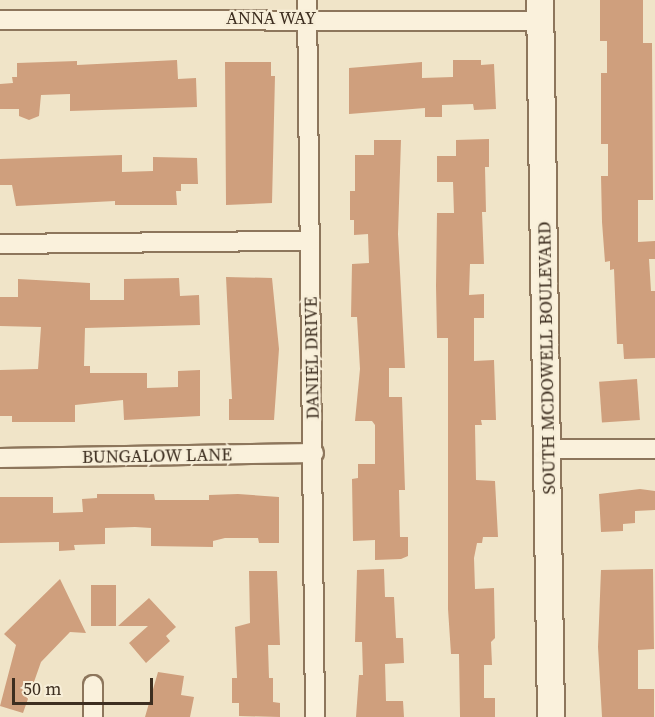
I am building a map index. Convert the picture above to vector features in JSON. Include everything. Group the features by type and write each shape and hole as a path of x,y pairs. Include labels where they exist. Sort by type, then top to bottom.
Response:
{"main road":[{"name":"SOUTH MCDOWELL BOULEVARD","path":"541,10 550,717"}],"street":[{"name":"ANNA WAY","path":"0,20 306,9 541,10"},
{"name":"DANIEL DRIVE","path":"306,9 314,453 315,717"},
{"path":"0,244 309,242"},
{"path":"548,449 655,449"},
{"name":"BUNGALOW LANE","path":"0,458 314,453"},
{"path":"93,685 93,717"}],"building":[{"path":"600,0 643,0 643,43 652,43 653,200 638,200 638,242 655,241 655,259 649,259 651,291 655,291 655,358 624,359 623,344 617,344 614,269 610,270 610,261 605,262 602,222 601,176 608,176 608,144 601,144 601,73 607,73 607,41 600,41"},
{"path":"177,60 178,79 196,78 197,107 70,111 70,94 41,95 39,116 29,120 19,116 19,109 0,109 0,84 13,83 12,77 17,77 17,63 77,61 77,65"},
{"path":"453,60 481,60 481,65 494,64 496,109 474,110 473,104 442,105 442,117 425,117 425,108 349,114 349,68 422,62 422,78 453,77"},
{"path":"225,62 271,62 271,76 275,76 272,203 226,205"},
{"path":"489,139 489,167 485,167 486,212 482,212 484,264 470,264 469,295 484,294 484,318 474,318 474,361 494,360 496,420 481,420 482,425 475,425 476,480 495,481 498,537 483,537 482,543 477,543 474,558 475,589 494,588 495,638 491,642 492,665 484,665 484,698 495,698 495,717 460,717 459,654 451,654 448,609 448,338 437,338 436,286 437,213 454,213 453,182 437,182 437,156 456,156 456,140"},
{"path":"374,140 401,140 398,234 405,368 389,368 389,397 402,397 405,490 399,490 400,537 408,537 408,556 401,559 375,560 375,540 353,541 352,479 358,478 358,464 375,464 375,425 372,421 355,421 360,369 357,317 351,317 352,264 369,263 368,234 354,235 354,220 350,220 350,191 355,191 355,155 374,155"},
{"path":"122,155 122,172 153,171 153,157 197,158 198,184 181,184 181,191 176,191 177,205 115,205 115,201 16,206 12,185 0,185 0,159"},
{"path":"226,277 272,278 279,349 274,420 229,420 229,399 232,399"},
{"path":"179,278 180,296 199,295 200,325 85,328 84,366 90,366 90,373 147,373 147,388 178,387 178,371 200,370 200,416 124,420 123,400 75,405 75,422 12,422 12,416 0,416 0,370 38,369 41,327 0,326 0,297 18,297 18,279 90,283 90,300 124,300 124,279"},
{"path":"637,379 640,420 602,423 599,382"},
{"path":"640,489 655,491 655,510 635,511 635,523 623,524 623,531 601,532 599,494"},
{"path":"97,494 154,494 155,500 209,500 209,495 238,494 279,497 279,543 259,543 258,538 225,538 213,541 213,547 151,546 151,528 135,527 105,528 105,544 74,545 75,550 59,551 59,542 0,543 0,497 53,497 53,513 83,512 82,499 97,498"},
{"path":"384,569 385,597 394,597 396,638 403,638 404,663 385,664 386,701 403,701 404,717 356,717 359,675 363,675 362,642 355,642 357,570"},
{"path":"653,569 654,649 638,650 638,689 654,689 654,717 602,717 598,647 601,570"},
{"path":"249,571 277,571 280,645 268,645 269,678 273,678 273,702 280,703 280,717 239,716 239,703 232,703 232,678 237,678 235,627 250,623"},
{"path":"60,579 86,633 70,632 41,662 23,713 0,706 16,645 4,634"},
{"path":"91,585 116,585 116,626 91,626"},
{"path":"149,598 176,627 166,636 170,641 146,663 129,643 148,626 118,626"},
{"path":"158,672 184,676 181,695 194,697 190,717 145,717"}]}
